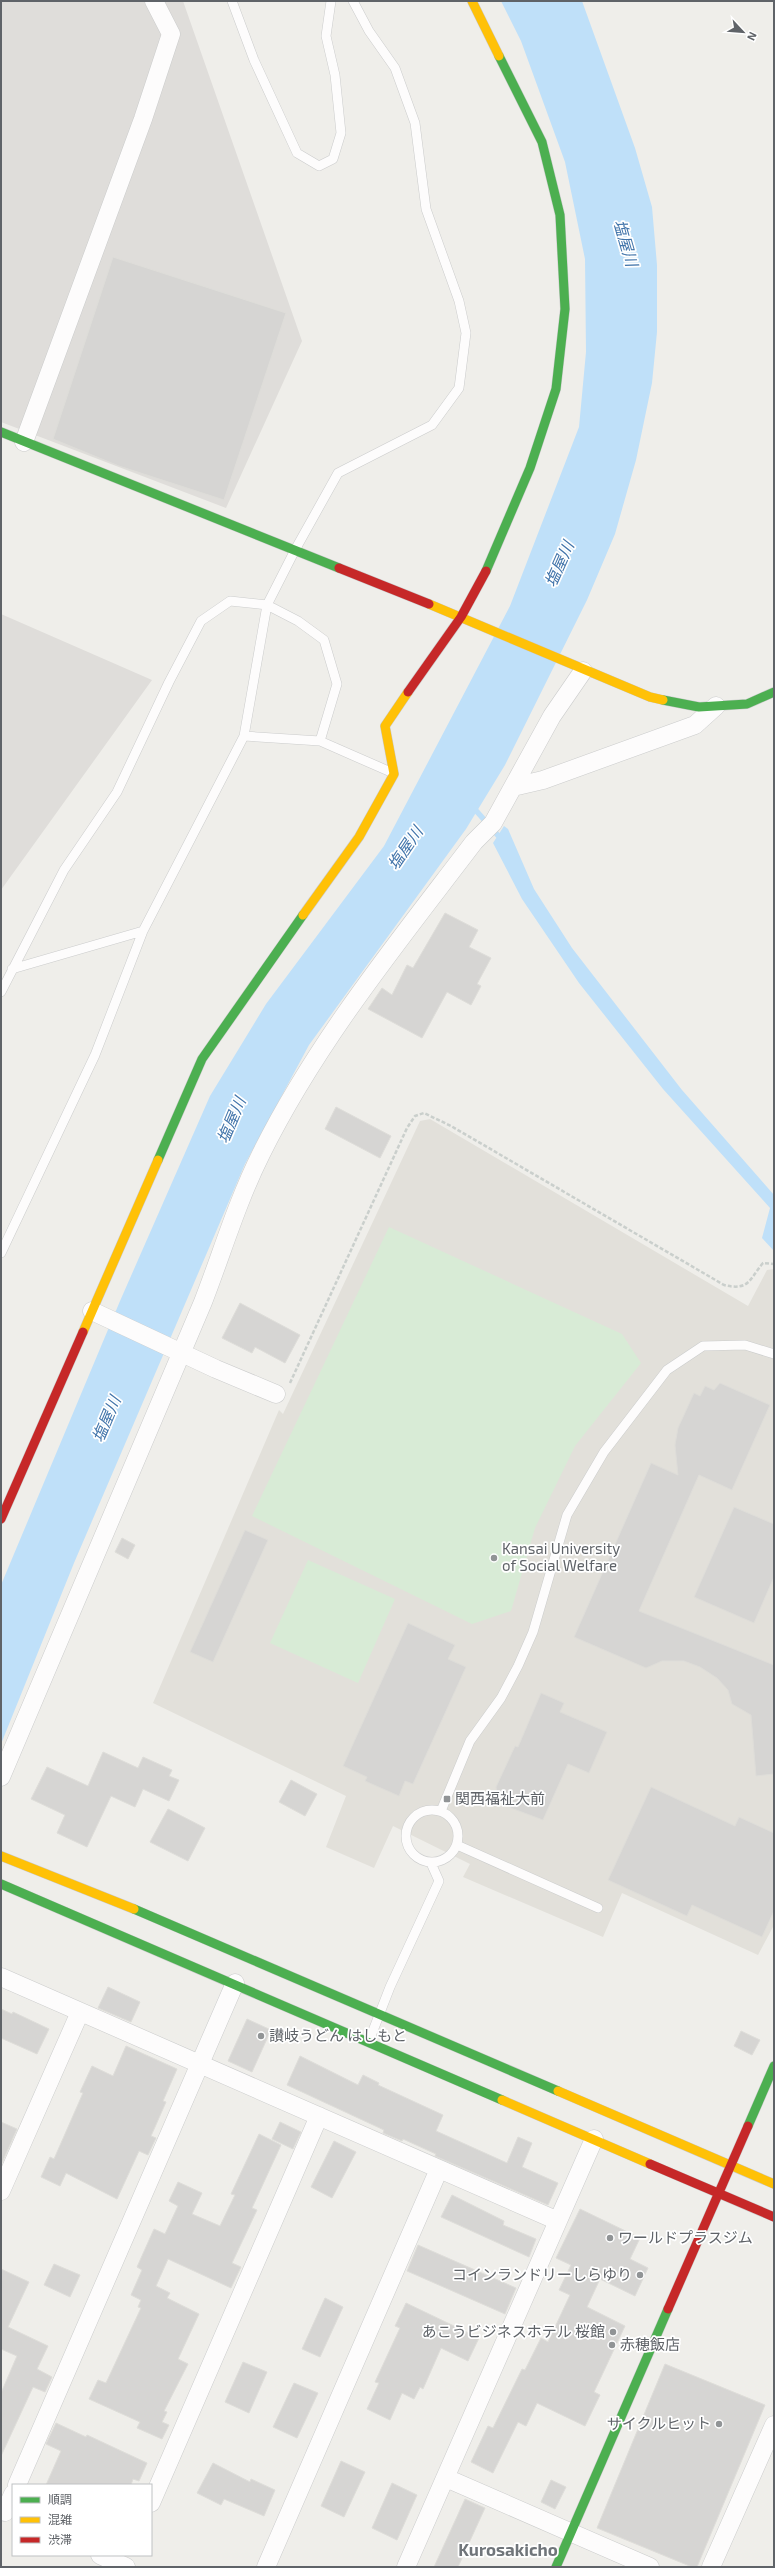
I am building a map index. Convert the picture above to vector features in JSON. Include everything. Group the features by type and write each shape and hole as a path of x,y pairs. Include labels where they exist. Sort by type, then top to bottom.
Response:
{"street":[{"path":"24,442 143,119 171,34 154,1"},
{"path":"1,1519 202,1059 238,1005 359,837 394,774 385,726 461,616 488,566 530,468 556,389 565,309 560,215 542,142 472,1"},
{"path":"1,432 461,616 578,668 650,697 699,707 747,704 774,692"},
{"path":"1,1777 182,1351 223,1250 236,1208 262,1153 316,1056 358,997 474,842 493,823 578,668"},
{"path":"513,787 543,780 694,725 716,706"},
{"path":"92,1311 182,1351 216,1369 276,1394"},
{"path":"1,1856 129,1907 774,2184"},
{"path":"1,1884 235,1983 774,2216"},
{"path":"1,1977 558,2221"},
{"path":"17,2484 201,2065 235,1983"},
{"path":"1,2191 80,2012"},
{"path":"556,2567 774,2066"},
{"path":"152,2501 319,2116"},
{"path":"406,2567 594,2139"},
{"path":"266,2567 439,2169"},
{"path":"711,2567 769,2452 774,2425"},
{"path":"446,2478 570,2534 650,2567"},
{"path":"6,2513 12,2497"},
{"path":"103,2556 126,2564"}],"lane":[{"path":"232,1 254,60 297,153 319,166 333,159 341,133 335,75 326,36 330,1"},
{"path":"1,1253 95,1055 143,930 244,736 267,605 295,550 338,473 432,425 458,388 466,333 459,301 426,209 415,124 395,68 369,31 353,1"},
{"path":"1,992 64,870 118,792 169,682 201,621 230,601 267,605 298,621 324,640 337,684 320,741"},
{"path":"244,736 320,741 394,774"},
{"path":"12,969 143,930"},
{"path":"441,1811 470,1741 501,1698 518,1666 533,1632 566,1515 604,1452 667,1370 703,1346 745,1345 774,1354"},
{"path":"429,1810 441,1811 453,1820 458,1828 458,1845 447,1858 432,1863 423,1862 410,1851 406,1834 413,1818 421,1812 429,1810"},
{"path":"458,1845 598,1908"},
{"path":"369,2041 381,2015 390,1987 439,1882 432,1863"}],"path":[{"path":"276,1394 284,1392 290,1384 407,1128 415,1116 424,1113 451,1126 724,1285 737,1288 751,1281 764,1263 774,1264"}],"shaded area":[{"path":"1,1 183,1 302,341 226,508 1,422"},
{"path":"1,614 152,680 1,890"},
{"name":"Kansai University of Social Welfare","path":"430,1119 748,1306 767,1270 774,1269 774,1925 758,1955 622,1893 603,1937 463,1877 470,1864 393,1826 374,1868 326,1847 346,1796 153,1703 279,1410 283,1414 420,1121"}],"green space":[{"path":"389,1227 622,1334 641,1363 575,1446 535,1528 511,1611 472,1624 252,1516"},
{"path":"308,1560 395,1599 358,1683 270,1643"}],"water":[{"name":"塩屋川","path":"501,1 582,1 635,148 652,207 657,265 657,332 652,383 636,460 615,534 587,600 505,765 466,829 309,1045 245,1164 74,1563 1,1744 1,1585 120,1301 210,1096 266,1004 384,846 510,606 579,427 586,352 585,259 565,162 521,41"},
{"path":"504,826 508,829 534,889 572,948 682,1090 774,1195 774,1251 762,1238 770,1208 663,1089 579,983 522,899 493,843"}],"building":[{"path":"113,257 286,313 224,500 119,466 53,439"},
{"path":"445,913 478,930 469,947 491,958 477,984 481,986 471,1005 447,992 422,1038 368,1009 382,988 392,995 407,965 413,968"},
{"path":"336,1107 391,1136 380,1158 325,1129"},
{"path":"240,1303 300,1335 285,1363 255,1347 252,1353 222,1338"},
{"path":"720,1383 770,1405 732,1490 699,1475 639,1611 774,1665 774,1774 756,1776 751,1715 732,1704 728,1690 717,1678 700,1667 684,1661 662,1661 646,1668 574,1637 651,1463 678,1475 675,1445 678,1428 694,1393 700,1396 705,1386 714,1390"},
{"path":"734,1507 774,1524 774,1577 754,1623 694,1597"},
{"path":"245,1530 268,1540 213,1662 190,1652"},
{"path":"122,1538 135,1545 128,1559 115,1552"},
{"path":"408,1623 455,1645 448,1659 466,1667 413,1784 405,1781 399,1796 365,1781 367,1777 343,1766"},
{"path":"541,1693 564,1703 560,1712 607,1732 589,1773 568,1764 543,1820 511,1808 498,1798 496,1787 515,1746 518,1747"},
{"path":"103,1752 138,1768 143,1757 172,1770 169,1776 179,1780 169,1801 143,1789 135,1807 111,1796 87,1847 57,1833 65,1815 31,1799 47,1767 88,1786"},
{"path":"291,1780 317,1794 305,1816 279,1802"},
{"path":"651,1787 735,1826 739,1817 774,1833 774,1911 762,1937 692,1905 687,1916 608,1880"},
{"path":"168,1809 205,1828 188,1861 150,1842"},
{"path":"108,1987 140,2002 131,2022 98,2008"},
{"path":"1,2009 12,2014 13,2012 49,2029 37,2054 1,2038"},
{"path":"247,2019 271,2030 252,2072 228,2061"},
{"path":"741,2031 760,2040 752,2055 734,2046"},
{"path":"126,2046 177,2069 163,2101 166,2102 151,2136 156,2138 148,2155 139,2151 117,2199 66,2173 60,2186 41,2177 50,2157 54,2159 83,2093 80,2092 92,2066 113,2076"},
{"path":"300,2056 358,2085 363,2075 379,2083 378,2085 443,2115 436,2131 507,2163 518,2137 532,2143 522,2167 558,2183 548,2205 435,2156 436,2154 403,2139 402,2141 383,2133 384,2130 287,2085"},
{"path":"1,2122 17,2129 1,2165"},
{"path":"280,2122 301,2132 293,2149 272,2139"},
{"path":"259,2134 281,2145 252,2208 257,2210 232,2263 241,2267 231,2288 168,2259 156,2286 170,2293 167,2298 199,2314 178,2359 188,2364 164,2411 167,2412 162,2422 169,2425 162,2439 137,2428 140,2422 89,2399 98,2380 106,2383 141,2308 138,2307 141,2300 131,2295 142,2270 137,2267 154,2229 165,2234 178,2206 169,2201 178,2182 202,2193 192,2214 220,2226 235,2195 231,2194"},
{"path":"334,2141 356,2152 332,2198 311,2187"},
{"path":"452,2195 504,2221 503,2225 536,2239 529,2257 441,2217"},
{"path":"580,2209 640,2238 630,2259 648,2268 635,2296 600,2279 587,2307 625,2326 594,2392 600,2395 585,2426 537,2403 526,2426 518,2422 493,2473 471,2462 488,2426 493,2428 522,2369 525,2370 541,2338 548,2342 570,2295 559,2290 571,2265 556,2258"},
{"path":"418,2245 516,2288 505,2314 407,2271"},
{"path":"54,2264 80,2275 70,2297 44,2285"},
{"path":"1,2269 29,2282 8,2327 48,2346 37,2369 52,2377 45,2392 33,2387 1,2456 1,2393 17,2356 1,2349"},
{"path":"325,2298 343,2307 320,2357 302,2349"},
{"path":"406,2303 479,2338 468,2361 441,2348 423,2389 420,2387 414,2399 402,2393 390,2420 367,2409 379,2383 375,2382 400,2328 395,2326"},
{"path":"243,2362 267,2372 249,2413 225,2402"},
{"path":"665,2364 765,2405 697,2567 692,2567 597,2528"},
{"path":"294,2383 318,2393 297,2438 273,2427"},
{"path":"56,2423 86,2437 87,2435 147,2463 139,2481 133,2479 131,2484 46,2484 61,2451 46,2444"},
{"path":"341,2461 365,2472 344,2517 321,2506"},
{"path":"213,2463 250,2482 251,2479 275,2490 264,2516 224,2499 221,2505 197,2493"},
{"path":"551,2480 566,2487 555,2509 541,2502"},
{"path":"392,2483 417,2495 397,2540 372,2528"},
{"path":"465,2499 485,2508 458,2567 434,2567"}],"waterway":[{"path":"472,806 502,840"}],"traffic: fast":[{"path":"486,571 530,468 556,389 565,309 560,215 542,142 499,56"},
{"path":"1,432 339,568"},
{"path":"663,700 699,707 747,704 774,692"},
{"path":"158,1160 202,1059 303,915"},
{"path":"1,1884 502,2100"},
{"path":"134,1909 558,2091"},
{"path":"748,2126 774,2066"},
{"path":"556,2567 668,2309"}],"traffic: slow":[{"path":"472,1 499,56"},
{"path":"429,604 650,697 663,700"},
{"path":"303,915 359,837 394,774 385,726 408,692"},
{"path":"83,1332 158,1160"},
{"path":"1,1856 134,1909"},
{"path":"558,2091 774,2184"},
{"path":"502,2100 650,2164"}],"traffic: jam":[{"path":"339,568 429,604"},
{"path":"408,692 461,617 486,571"},
{"path":"1,1519 83,1332"},
{"path":"668,2309 748,2126"},
{"path":"650,2164 774,2217"}],"place":[{"name":"Kansai University of Social Welfare","path":"494,1558"},
{"name":"関西福祉大前","path":"447,1799"},
{"name":"讃岐うどん はしもと","path":"261,2036"},
{"name":"ワールドプラスジム","path":"610,2238"},
{"name":"コインランドリーしらゆり","path":"640,2275"},
{"name":"あこうビジネスホテル 桜館","path":"613,2332"},
{"name":"赤穂飯店","path":"612,2345"},
{"name":"サイクルヒット","path":"719,2424"}],"district":[{"name":"Kurosakicho","path":"508,2550"}]}
